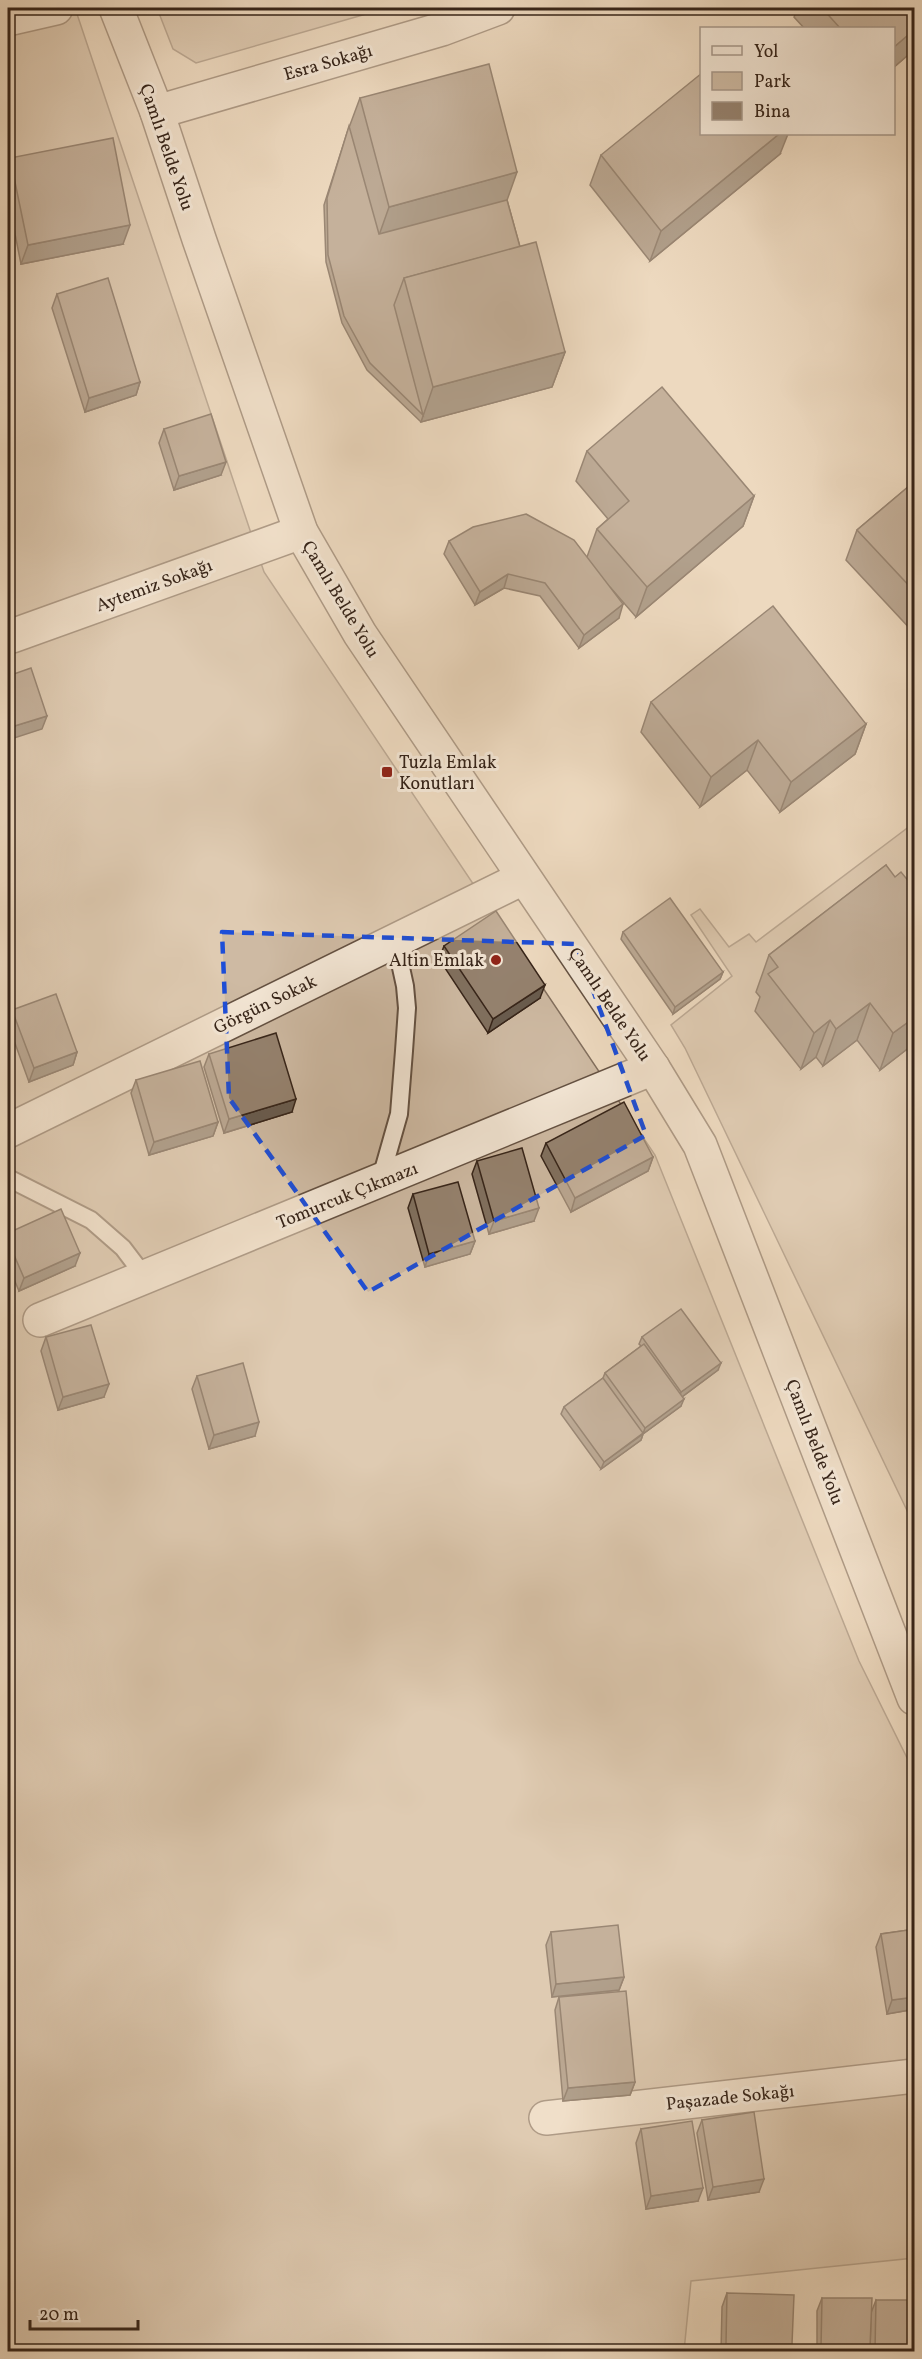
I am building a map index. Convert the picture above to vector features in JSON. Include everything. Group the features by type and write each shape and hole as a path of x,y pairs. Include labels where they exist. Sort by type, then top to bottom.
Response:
{"street":[{"path":"8,19 56,8"},
{"name":"Çamlı Belde Yolu","path":"116,8 157,112 301,532 360,634 653,1068 700,1145 915,1698"},
{"name":"Esra Sokağı","path":"157,112 442,29 498,8"},
{"name":"Aytemiz Sokağı","path":"8,636 301,532"},
{"name":"Görgün Sokak","path":"8,1131 523,878"},
{"name":"Tomurcuk Çıkmazı","path":"40,1320 653,1068"},
{"name":"Paşazade Sokağı","path":"546,2118 915,2076"}],"lane":[{"path":"380,1181 399,1114 407,1008 405,986 395,940"},
{"path":"8,1178 91,1220 123,1248 145,1277"}],"highlighted area":[{"path":"222,932 576,944 646,1135 368,1292 229,1098"}],"green space":[{"path":"8,8 75,8 264,572 655,1155 859,1661 914,1772 914,2258 691,2281 684,2351 8,2352"},
{"path":"157,8 387,8 196,63 173,49"},
{"path":"914,823 914,1525 685,1048 671,1025 732,976 691,915 700,909 729,947 749,934 756,942"}],"building":[{"path":"822,8 915,8 915,29 895,46 895,27 839,27"},
{"path":"489,64 517,172 389,207 360,98"},
{"path":"700,75 700,135 778,135 661,231 601,155"},
{"path":"349,126 379,234 507,200 520,247 404,278 394,305 423,415 370,363 344,316 328,255 327,198"},
{"path":"113,138 130,225 28,245 10,158"},
{"path":"536,242 565,352 433,387 404,278"},
{"path":"108,278 140,382 89,398 57,294"},
{"path":"662,387 754,496 647,587 597,529 629,501 587,451"},
{"path":"211,414 226,462 179,476 164,429"},
{"path":"915,481 915,592 857,530"},
{"path":"526,514 574,540 623,604 584,635 545,583 508,574 480,592 449,541 473,527"},
{"path":"773,606 866,724 791,782 758,740 711,777 651,702"},
{"path":"31,668 47,716 8,728 8,676"},
{"path":"886,865 895,877 901,872 915,889 915,1017 893,1033 870,1003 836,1029 830,1020 814,1033 768,974 778,967 769,955"},
{"path":"670,898 723,972 675,1007 623,932"},
{"path":"496,911 545,985 493,1019 444,946"},
{"path":"56,994 77,1052 34,1068 12,1010"},
{"path":"276,1033 296,1099 229,1119 209,1054"},
{"path":"200,1061 218,1122 154,1142 136,1080"},
{"path":"624,1102 653,1157 575,1198 546,1143"},
{"path":"522,1148 539,1208 494,1221 477,1161"},
{"path":"458,1182 475,1241 429,1254 413,1194"},
{"path":"61,1209 80,1253 24,1278 8,1241 8,1233"},
{"path":"681,1309 721,1363 681,1392 642,1337"},
{"path":"91,1325 109,1384 63,1397 46,1337"},
{"path":"644,1344 684,1399 645,1428 605,1373"},
{"path":"243,1363 259,1422 214,1435 197,1376"},
{"path":"603,1378 643,1433 604,1462 564,1407"},
{"path":"618,1925 624,1977 556,1984 551,1932"},
{"path":"915,1929 915,1997 892,2000 881,1934"},
{"path":"626,1991 635,2082 568,2088 559,1997"},
{"path":"754,2112 764,2179 713,2187 702,2120"},
{"path":"692,2121 703,2188 651,2196 641,2129"},
{"path":"727,2293 794,2295 792,2344 726,2344"},
{"path":"822,2298 872,2298 870,2347 821,2348"},
{"path":"876,2300 915,2300 915,2350 875,2350"}],"place":[{"name":"Tuzla Emlak Konutları","path":"387,772"},
{"name":"Altin Emlak","path":"496,960"}]}
